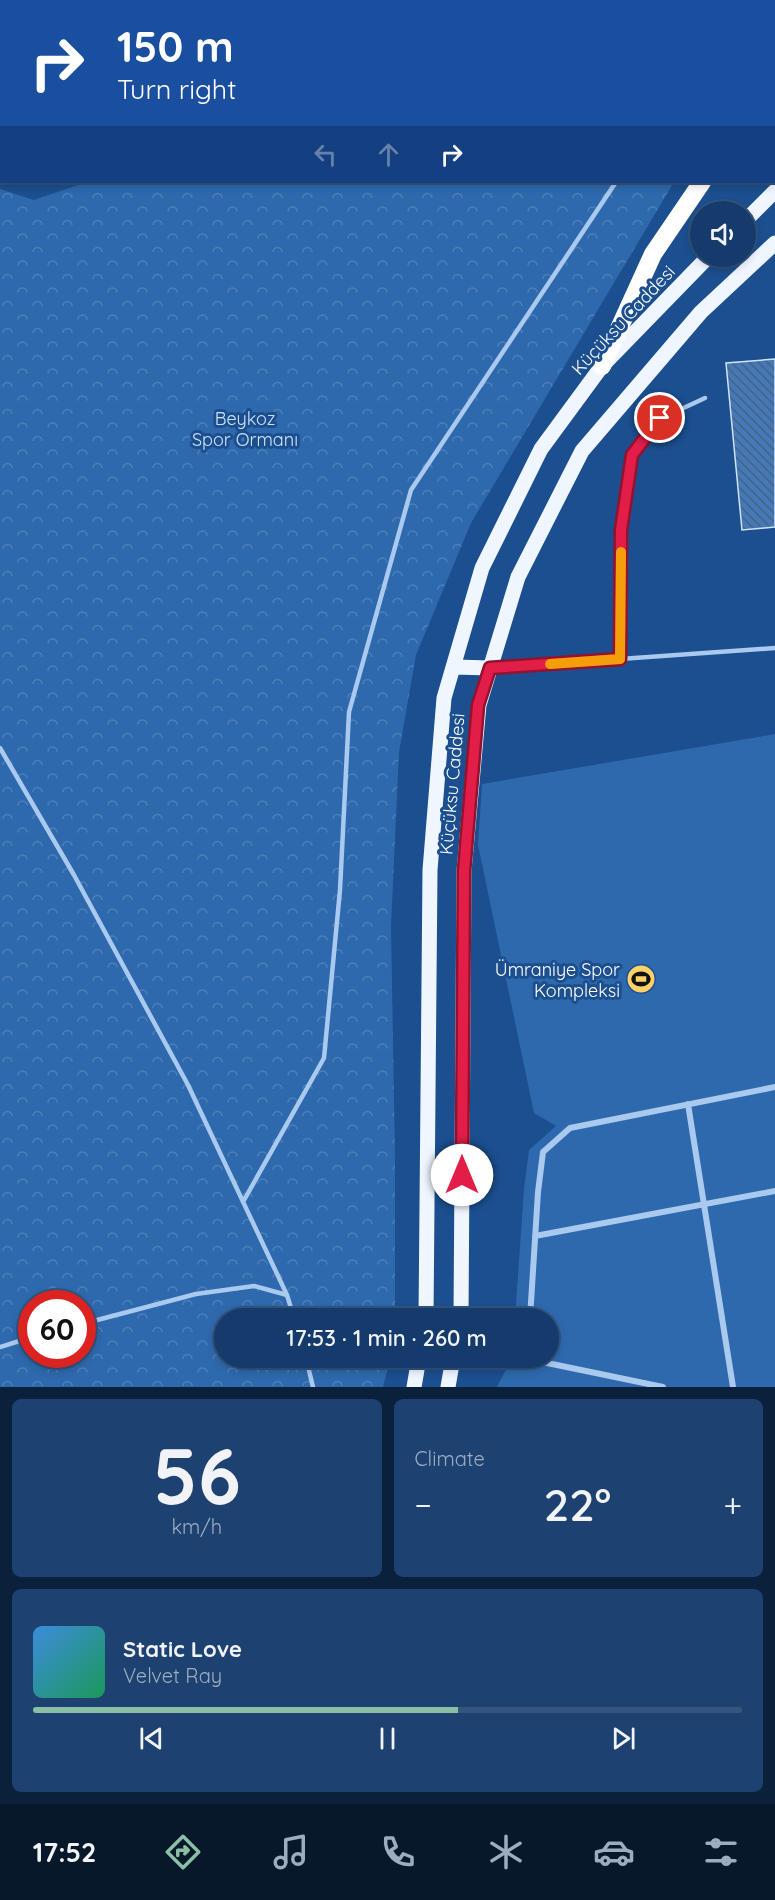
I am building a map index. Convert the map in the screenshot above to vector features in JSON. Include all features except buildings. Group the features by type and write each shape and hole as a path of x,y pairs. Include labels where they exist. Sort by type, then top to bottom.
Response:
{"highway":[{"path":"602,366 653,254 701,183"}],"main road":[{"path":"756,210 775,191"},
{"name":"Küçüksu Caddesi","path":"461,1308 464,871 478,705 518,577 582,451 702,312 775,243"},
{"name":"Küçüksu Caddesi","path":"426,1308 430,870 444,698 482,568 541,449 602,366 698,267"},
{"path":"454,667 490,668"},
{"path":"414,1387 417,1368"},
{"path":"448,1387 451,1368"}],"street":[{"path":"531,1308 538,1192 543,1152 570,1128 775,1087"},
{"path":"688,1104 733,1387"},
{"path":"535,1236 775,1191"},
{"path":"559,1365 663,1387"}],"lane":[{"path":"243,1202 324,1058 340,890 349,712 411,490 615,183"},
{"path":"620,659 621,530 632,455 660,418 705,398"},
{"path":"490,668 775,648"},
{"path":"0,748 74,875 188,1085 287,1295 291,1308"},
{"path":"96,1320 196,1294 254,1286 287,1295"},
{"path":"0,1347 18,1341"},
{"path":"309,1368 314,1387"}],"green space":[{"name":"Beykoz Spor Ormanı","path":"84,183 673,183 471,523 416,655 399,752 391,926 395,1308 214,1308 214,1368 388,1368 383,1387 0,1387 0,189 34,200"},
{"name":"Ümraniye Spor Kompleksi","path":"775,734 775,1387 497,1387 507,1368 559,1368 559,1308 516,1308 529,1150 556,1126 534,1113 478,845 482,784"}],"slow traffic":[{"path":"550,664 620,659 621,552"}],"place":[{"name":"Ümraniye Spor Kompleksi","path":"641,979"}],"route":[{"path":"462,1175 464,871 478,705 490,668 620,659 621,530 632,455 660,418"}]}
